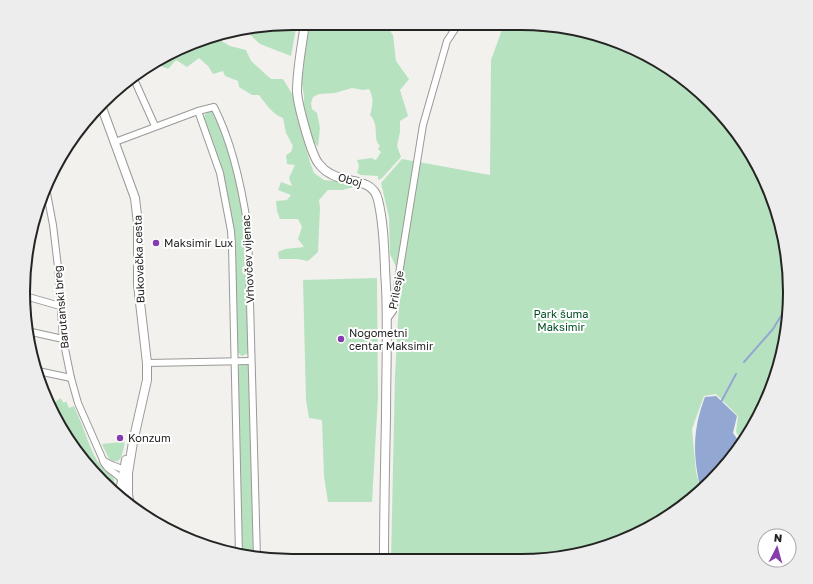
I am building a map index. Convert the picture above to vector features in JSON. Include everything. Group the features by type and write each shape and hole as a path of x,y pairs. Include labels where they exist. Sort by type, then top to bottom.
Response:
{"street":[{"name":"Oboj","path":"304,30 297,93 307,136 318,164 330,174 339,178 365,183 377,195 382,229 387,319"},
{"name":"Prilesje","path":"384,554 387,319 393,311 423,125 447,41 454,30"},
{"path":"135,82 155,126"},
{"name":"Vrhovčev vijenac","path":"115,142 155,126 214,107 223,123 245,206 248,229 257,552"},
{"name":"Bukovačka cesta","path":"103,111 135,198 137,212 138,285 147,363 145,391 121,490"},
{"name":"Vrhovčev vijenac","path":"198,111 220,173 231,231 239,548"},
{"name":"Barutanski breg","path":"48,198 53,225 63,339 71,378 78,403 104,465 109,470 125,478"},
{"path":"30,298 60,306"},
{"path":"33,333 63,339"},
{"path":"147,363 251,361"},
{"path":"43,372 71,378"},
{"name":"Bukovačka cesta","path":"128,496 123,470 133,442"},
{"path":"103,460 110,465 123,470"}],"green space":[{"path":"296,30 291,56 260,44 249,34"},
{"path":"306,30 390,30 393,35 396,61 409,79 400,90 408,116 400,121 400,132 397,146 401,157 382,178 378,180 378,176 361,175 357,173 359,166 357,160 371,158 376,160 381,152 378,149 380,146 376,139 375,123 370,115 372,108 372,95 369,89 363,90 352,88 335,93 319,94 313,97 311,103 312,109 317,113 320,128 318,147 312,139 304,106 301,78 304,68 303,59 307,43 304,36"},
{"name":"Park šuma Maksimir","path":"502,30 555,32 589,39 637,57 667,74 694,95 718,119 739,146 756,176 769,208 781,258 783,292 781,326 778,343 763,392 739,437 736,432 738,416 716,394 704,396 692,429 696,472 699,484 667,510 652,519 605,540 555,552 521,554 391,554 395,376 402,280 390,254 389,217 381,183 402,159 490,175 491,60"},
{"path":"220,40 230,46 246,50 251,61 271,79 283,79 294,97 297,118 314,173 324,180 344,182 354,187 342,190 328,190 319,200 318,252 308,261 297,259 279,259 278,252 285,249 304,247 298,239 302,227 298,219 280,219 277,211 276,201 287,200 291,195 278,190 281,182 292,186 289,178 295,165 287,164 286,155 291,152 293,146 286,133 283,118 272,111 259,95 252,95 239,87 238,81 225,76 223,71 213,74 208,66 199,58 187,67 176,60 168,69 160,66 192,50"},
{"path":"210,111 216,114 233,165 245,226 249,353 242,356 237,352 233,230 221,169 204,118 205,114"},
{"name":"Nogometni centar Maksimir","path":"377,278 378,397 372,502 328,502 324,476 322,420 309,418 306,400 303,280"},
{"path":"240,364 247,364 250,368 253,551 241,549 238,368"},
{"path":"60,398 64,403 66,401 69,408 74,406 95,457 101,467 114,478 114,484 95,465 74,438 55,403"},
{"path":"125,443 121,458 118,461 109,459 102,444"}],"water":[{"path":"716,396 737,416 733,433 738,440 718,465 700,484 696,466 695,444 698,421 705,397"}],"waterway":[{"path":"744,362 773,329 782,315"},
{"path":"721,402 736,374"}],"place":[{"name":"Maksimir Lux","path":"156,243"},
{"name":"Nogometni centar Maksimir","path":"341,339"},
{"name":"Konzum","path":"120,438"}]}
